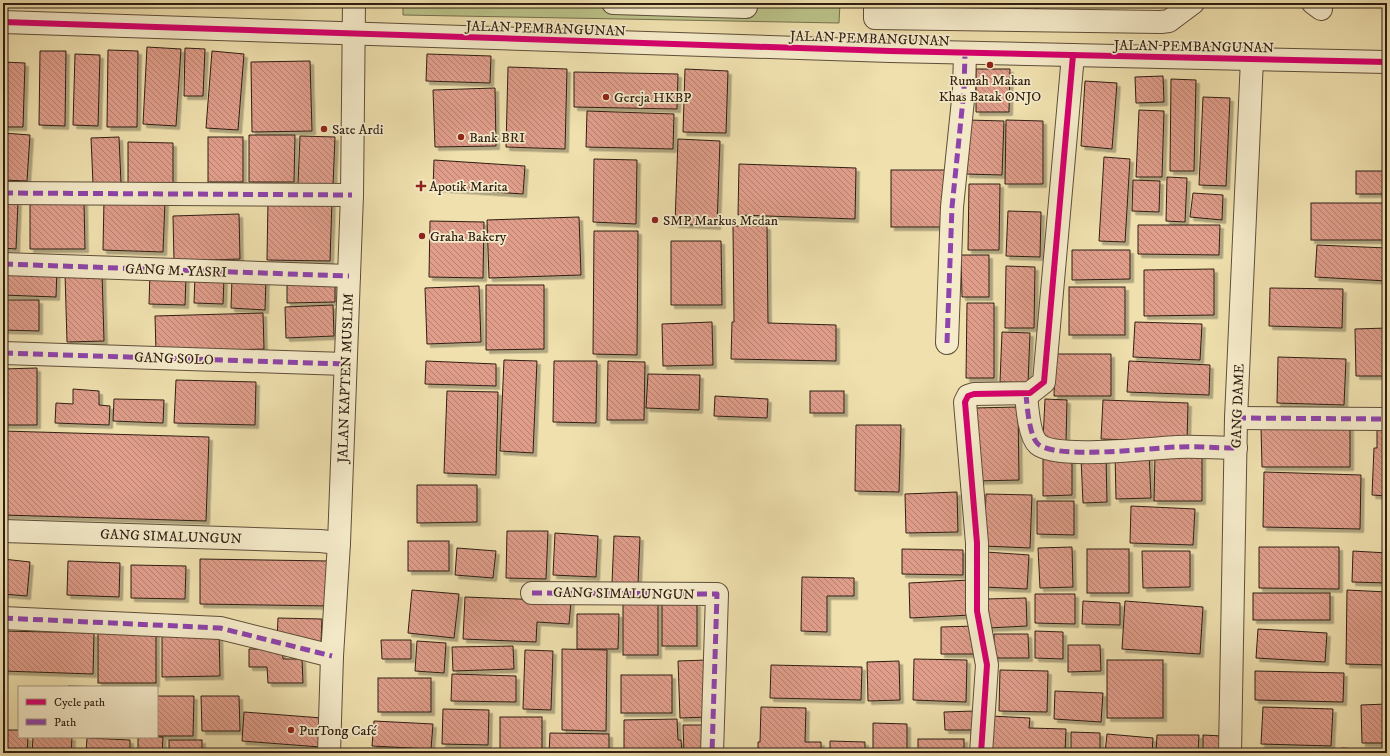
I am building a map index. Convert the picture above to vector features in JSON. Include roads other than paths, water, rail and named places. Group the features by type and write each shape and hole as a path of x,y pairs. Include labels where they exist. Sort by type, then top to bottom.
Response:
{"street":[{"name":"JALAN KAPTEN MUSLIM","path":"329,753 332,656 339,543 352,195 354,3"},
{"path":"613,3 746,6 746,3"},
{"path":"876,50 875,10 1061,11 1166,21 1193,3"},
{"name":"JALAN PEMBANGUNAN","path":"3,22 965,53 1387,62"},
{"path":"947,343 952,207 964,90 965,53"},
{"path":"981,753 987,665 977,611 977,543 966,402 968,396 974,394 1026,394 1033,392 1044,382 1073,55"},
{"name":"GANG DAME","path":"1230,753 1236,418 1252,59"},
{"path":"3,193 352,195"},
{"name":"GANG M. YASRI","path":"3,264 349,276"},
{"name":"GANG SOLO","path":"3,353 345,364"},
{"path":"1026,394 1029,420 1036,441 1049,450 1099,451 1178,447 1236,448"},
{"path":"1236,418 1387,419"},
{"name":"GANG SIMALUNGUN","path":"3,531 320,541 339,543"},
{"name":"GANG SIMALUNGUN","path":"532,593 717,594 712,753"},
{"path":"3,618 220,628 332,656"}],"place":[{"name":"Rumah Makan Khas Batak ONJO","path":"990,65"},
{"name":"Gereja HKBP","path":"606,97"},
{"name":"Sate Ardi","path":"324,129"},
{"name":"Bank BRI","path":"461,137"},
{"name":"Apotik Marita","path":"421,186"},
{"name":"SMP Markus Medan","path":"655,220"},
{"name":"Graha Bakery","path":"422,236"},
{"name":"PurTong Café","path":"291,730"}]}
